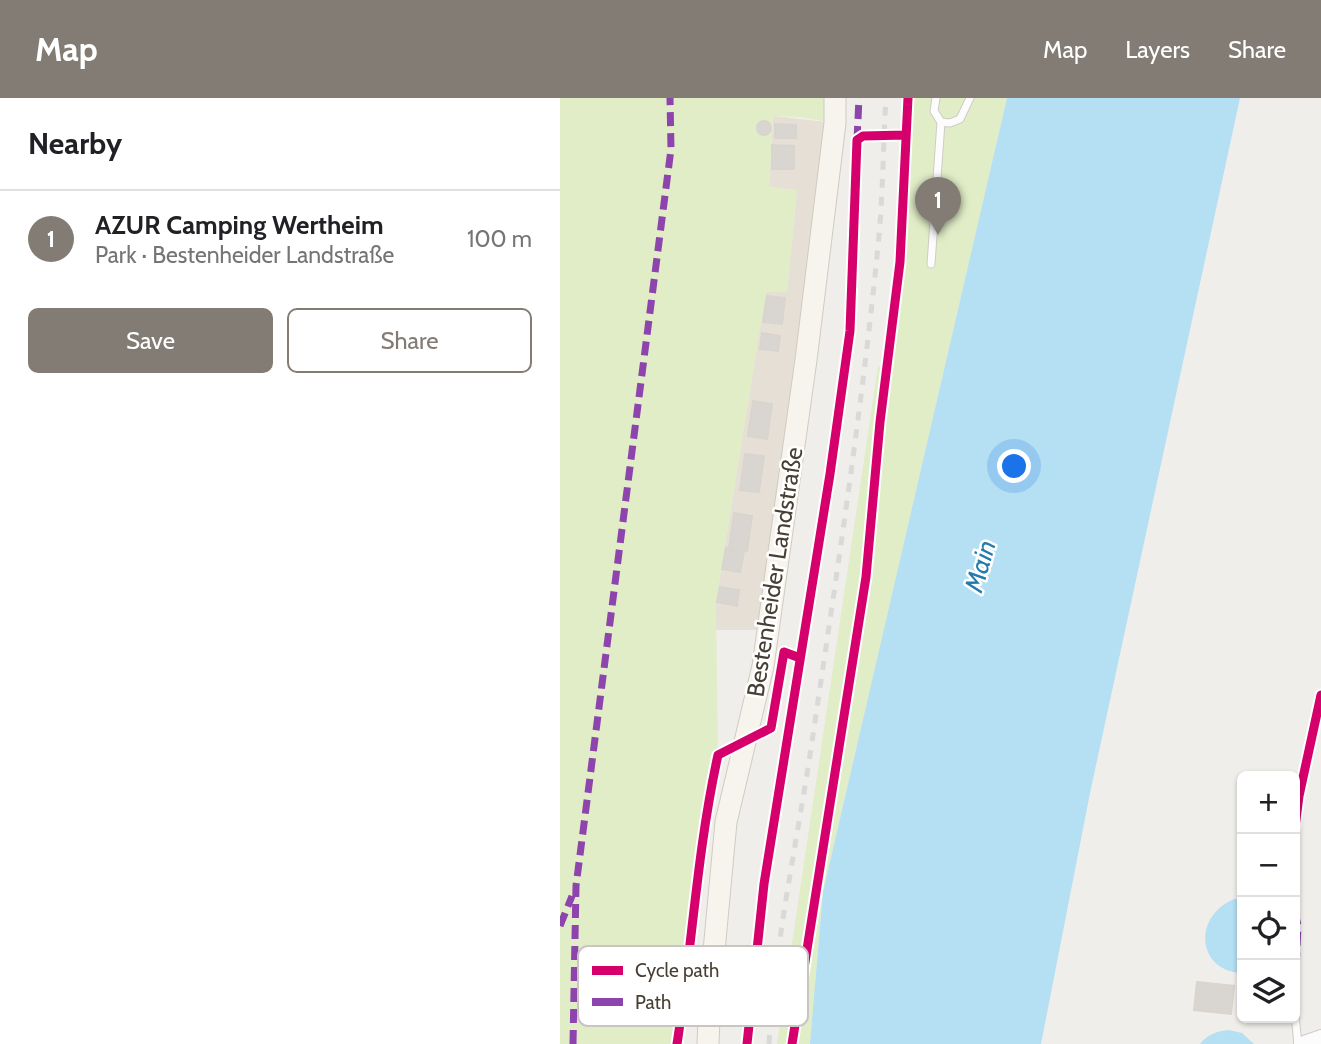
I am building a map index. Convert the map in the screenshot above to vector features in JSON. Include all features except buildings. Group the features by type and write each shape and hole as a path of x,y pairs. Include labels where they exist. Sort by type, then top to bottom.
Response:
{"main road":[{"name":"Bestenheider Landstraße","path":"714,946 726,822 763,666 806,360 835,123 835,98"},
{"name":"Bestenheider Landstraße","path":"708,1044 709,1026"}],"street":[{"path":"1299,1044 1321,1037"}],"lane":[{"path":"931,264 941,122 934,111 936,98"},
{"path":"941,122 950,123 960,119 970,98"},
{"path":"1296,1023 1299,1044"}],"shaded area":[{"path":"773,116 835,123 769,630 715,630 716,601 766,291 787,291 797,190 769,187"}],"green space":[{"path":"560,98 835,98 835,123 773,116 769,187 797,190 787,292 766,292 716,601 718,755 707,803 691,946 578,946 578,1026 680,1026 677,1044 560,1044"},
{"path":"910,98 1007,98 823,892 810,1044 777,1044 780,1026 808,1026 808,946 792,946 878,366 891,372"}],"water":[{"name":"Main","path":"1007,98 1240,98 1090,793 1041,1044 810,1044 823,892"},
{"path":"1237,899 1237,972 1227,970 1216,963 1205,942 1211,918 1220,907"},
{"path":"1229,1030 1242,1033 1254,1044 1200,1044 1213,1034"}],"railway":[{"path":"780,946 849,490 872,307 880,228 886,98"},
{"path":"769,1044 770,1026"}],"marked path":[{"path":"573,1044 576,886 671,149 670,98"},
{"path":"857,140 859,98"},
{"path":"560,926 572,896"}],"cycle path":[{"path":"808,946 866,577 880,422 900,262 908,98"},
{"path":"757,946 764,884 830,474 850,331 857,140 863,136 906,135"},
{"path":"690,946 705,827 718,755 771,728 784,652 800,658"},
{"path":"1300,791 1321,695"},
{"path":"677,1044 680,1026"},
{"path":"747,1044 749,1026"},
{"path":"792,1044 795,1026"}],"place":[{"name":"AZUR Camping Wertheim","path":"938,235"}]}
